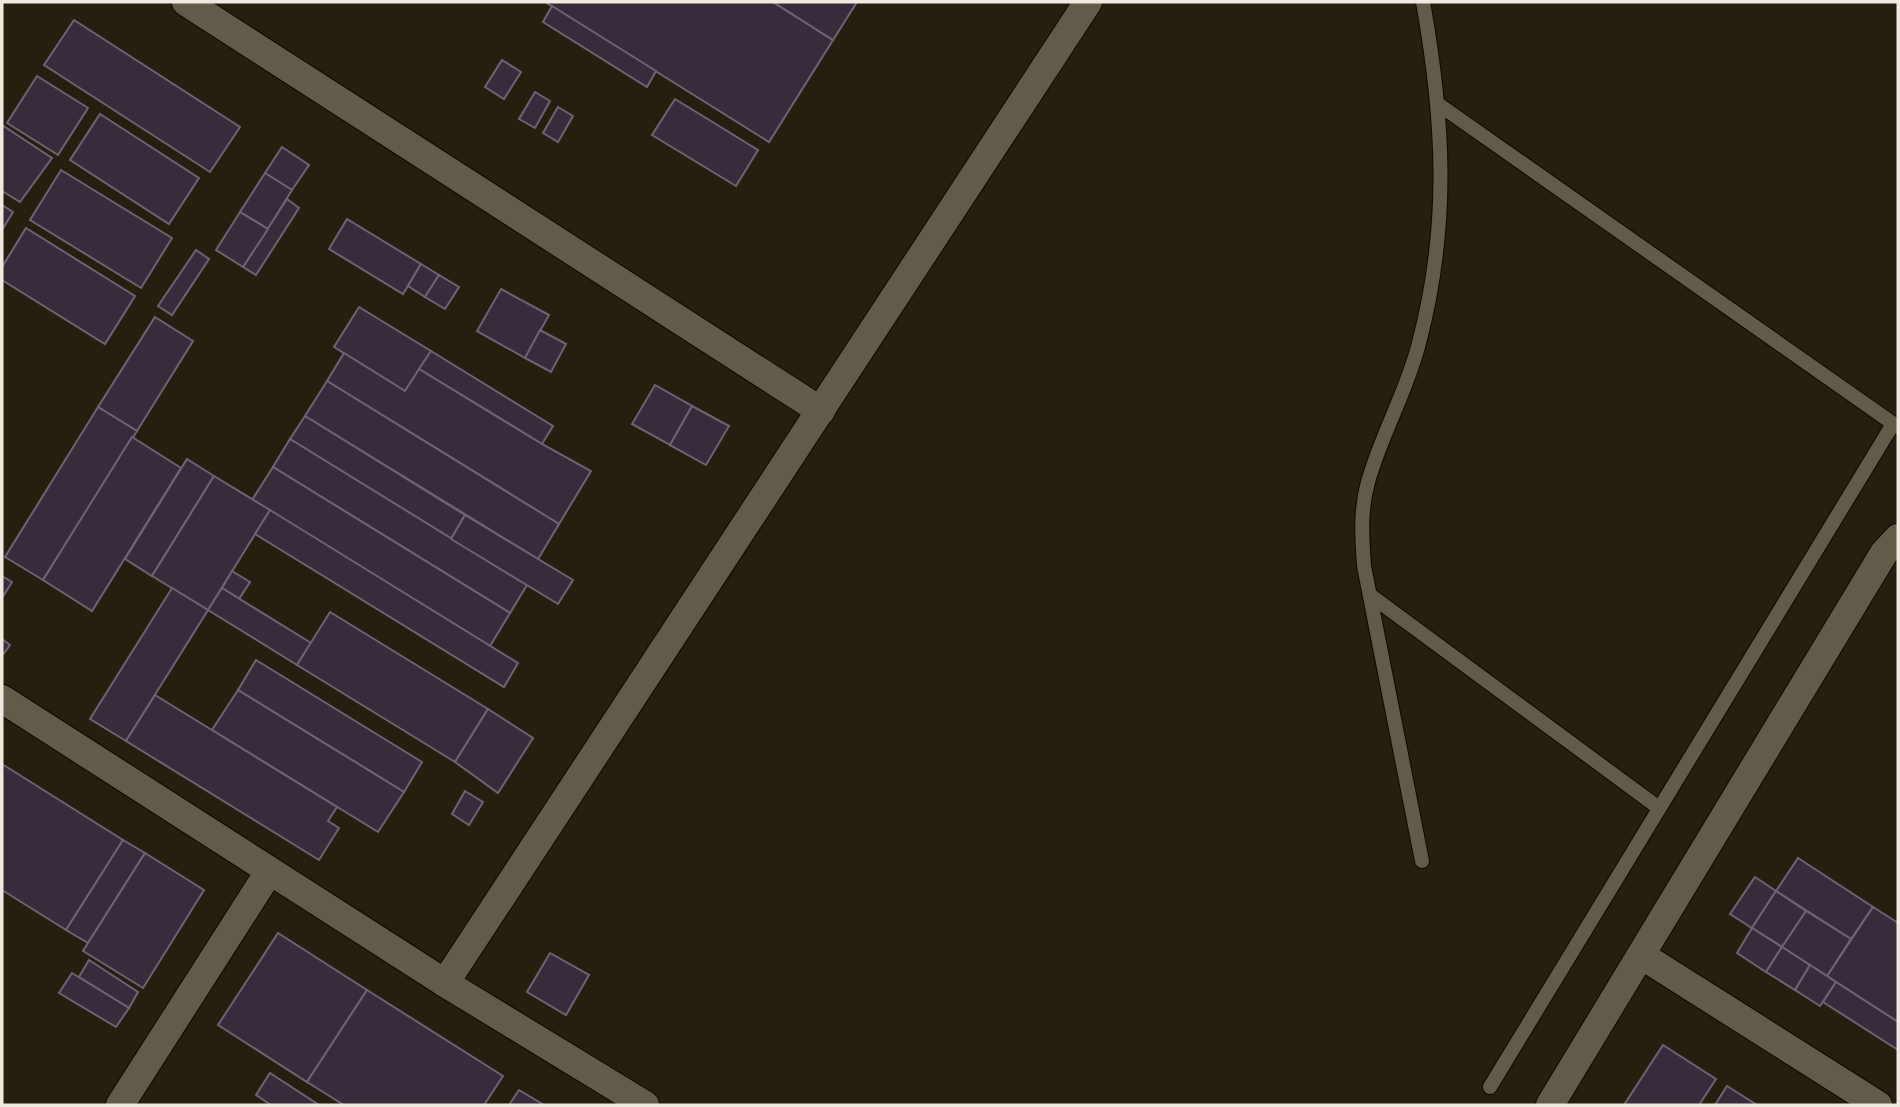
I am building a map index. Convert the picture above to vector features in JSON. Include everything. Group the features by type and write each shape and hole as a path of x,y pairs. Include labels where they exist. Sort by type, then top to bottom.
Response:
{"street":[{"path":"186,2 821,411"},
{"path":"445,983 1088,2"},
{"path":"1550,1105 1884,554 1898,538"},
{"path":"2,699 269,872 645,1105"},
{"path":"120,1105 269,872"},
{"path":"1641,955 1878,1105"}],"lane":[{"path":"1422,860 1370,596 1362,539 1362,511 1367,483 1419,345 1432,286 1440,225 1438,104 1423,2"},
{"path":"1438,104 1896,425 1490,1087"},
{"path":"1370,596 1659,808"}],"building":[{"path":"545,2 773,2 833,40 769,142"},
{"path":"773,2 857,2 833,40"},
{"path":"552,6 656,71 647,87 543,22"},
{"path":"74,20 240,127 210,172 44,65"},
{"path":"502,60 521,72 504,99 485,87"},
{"path":"37,76 88,108 58,155 7,123"},
{"path":"535,92 550,101 535,128 519,119"},
{"path":"675,99 758,150 736,186 652,135"},
{"path":"558,107 573,116 558,142 543,133"},
{"path":"100,114 199,178 169,224 70,160"},
{"path":"2,125 52,158 20,202 2,191"},
{"path":"282,147 309,165 292,190 265,173"},
{"path":"61,170 172,238 141,288 30,220"},
{"path":"265,173 292,190 268,229 240,212"},
{"path":"287,199 299,208 256,275 243,267"},
{"path":"2,205 13,212 2,230"},
{"path":"240,212 268,229 243,267 216,250"},
{"path":"347,219 421,264 403,294 329,249"},
{"path":"26,228 135,296 105,344 2,280 2,267"},
{"path":"196,250 209,259 172,315 158,306"},
{"path":"421,264 439,275 425,297 408,286"},
{"path":"439,275 459,287 445,309 425,297"},
{"path":"501,289 549,315 525,358 477,331"},
{"path":"359,307 431,351 405,391 334,347"},
{"path":"155,317 193,341 137,431 98,407"},
{"path":"540,330 566,344 551,372 525,358"},
{"path":"431,351 553,426 542,444 419,369"},
{"path":"344,353 405,391 419,369 591,471 559,524 327,381"},
{"path":"327,381 559,524 538,559 305,416"},
{"path":"655,385 692,406 670,445 632,424"},
{"path":"692,406 729,426 706,465 670,445"},
{"path":"98,407 137,431 43,580 5,557"},
{"path":"305,416 465,515 451,539 290,439"},
{"path":"132,437 181,468 92,611 43,580"},
{"path":"290,439 527,585 510,613 273,467"},
{"path":"187,459 214,476 152,576 125,559"},
{"path":"273,467 510,613 490,646 252,500"},
{"path":"214,476 270,510 208,610 152,576"},
{"path":"270,510 518,663 504,687 255,534"},
{"path":"465,515 573,580 558,604 451,539"},
{"path":"232,571 250,582 239,599 222,588"},
{"path":"2,576 12,582 2,598"},
{"path":"172,588 208,610 126,741 90,719"},
{"path":"222,588 311,643 297,665 208,610"},
{"path":"330,612 488,709 455,762 297,665"},
{"path":"2,639 10,645 2,656"},
{"path":"256,660 422,762 404,792 238,690"},
{"path":"238,690 404,792 378,832 212,730"},
{"path":"155,695 337,807 328,821 339,828 319,860 126,741"},
{"path":"488,709 533,738 498,793 455,762"},
{"path":"2,764 123,840 66,930 2,890"},
{"path":"465,791 483,802 469,825 452,814"},
{"path":"123,840 145,853 88,943 66,930"},
{"path":"145,853 204,890 143,988 83,951"},
{"path":"1798,858 1873,907 1851,939 1776,891"},
{"path":"1755,877 1776,891 1752,928 1730,914"},
{"path":"1776,891 1806,911 1782,947 1752,928"},
{"path":"1873,907 1898,923 1898,1022 1827,976"},
{"path":"1806,911 1851,939 1827,976 1782,947"},
{"path":"1752,928 1782,947 1766,972 1737,953"},
{"path":"278,933 367,990 307,1082 218,1025"},
{"path":"1782,947 1810,965 1795,990 1766,972"},
{"path":"550,953 589,975 566,1015 527,992"},
{"path":"89,960 138,992 129,1008 79,977"},
{"path":"1810,965 1836,982 1820,1006 1795,990"},
{"path":"72,973 129,1008 116,1027 59,993"},
{"path":"1836,982 1898,1022 1898,1050 1823,1002"},
{"path":"367,990 503,1076 484,1105 344,1105 307,1082"},
{"path":"1663,1045 1716,1079 1699,1105 1624,1105"},
{"path":"270,1073 319,1105 271,1105 256,1095"},
{"path":"1727,1086 1757,1105 1715,1105"},
{"path":"519,1090 544,1105 509,1105"}]}
